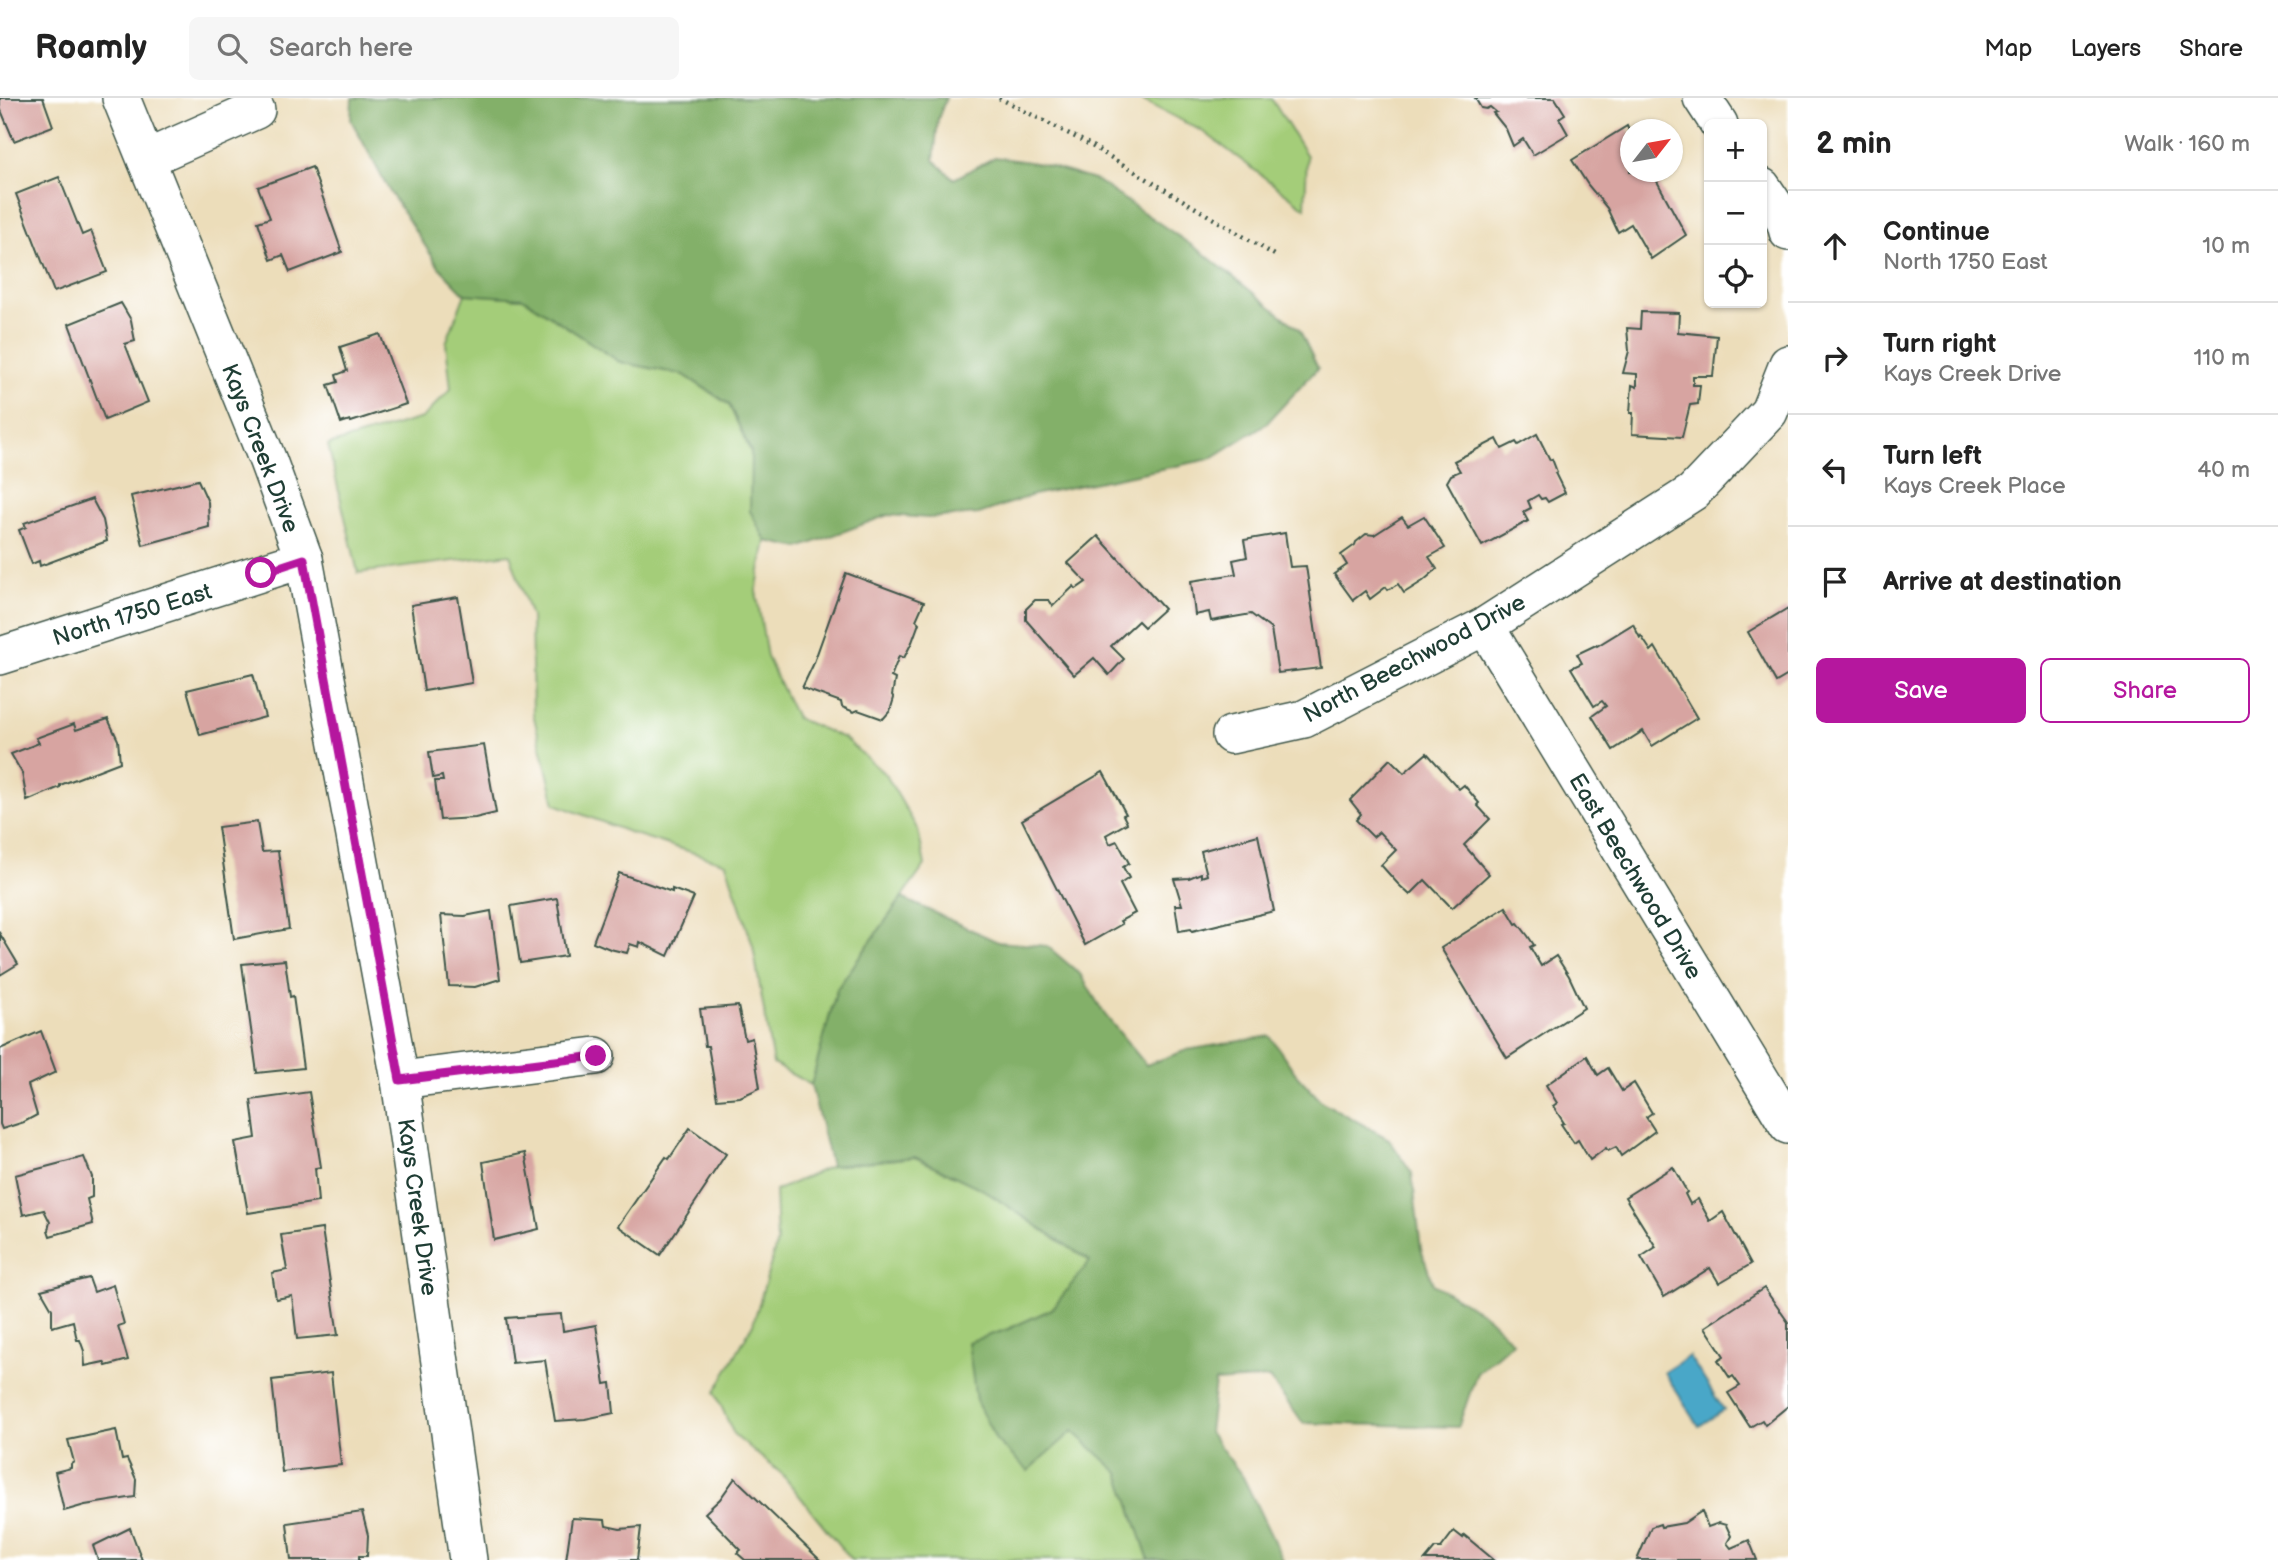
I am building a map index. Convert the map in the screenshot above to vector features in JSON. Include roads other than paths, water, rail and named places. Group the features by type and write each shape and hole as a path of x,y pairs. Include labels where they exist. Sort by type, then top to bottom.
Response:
{"street":[{"name":"Kays Creek Drive","path":"121,98 268,461 304,559 400,1080 468,1560"},
{"path":"1702,98 1717,119"},
{"path":"146,159 256,110"},
{"path":"1767,194 1785,221 1788,232"},
{"name":"North Beechwood Drive","path":"1231,735 1304,719 1485,626 1693,492 1769,412 1788,364"},
{"name":"North 1750 East","path":"0,656 304,559"},
{"name":"East Beechwood Drive","path":"1485,626 1788,1125"},
{"path":"400,1080 596,1056"}],"water":[{"path":"1689,1356 1724,1410 1699,1426 1664,1372"}]}
